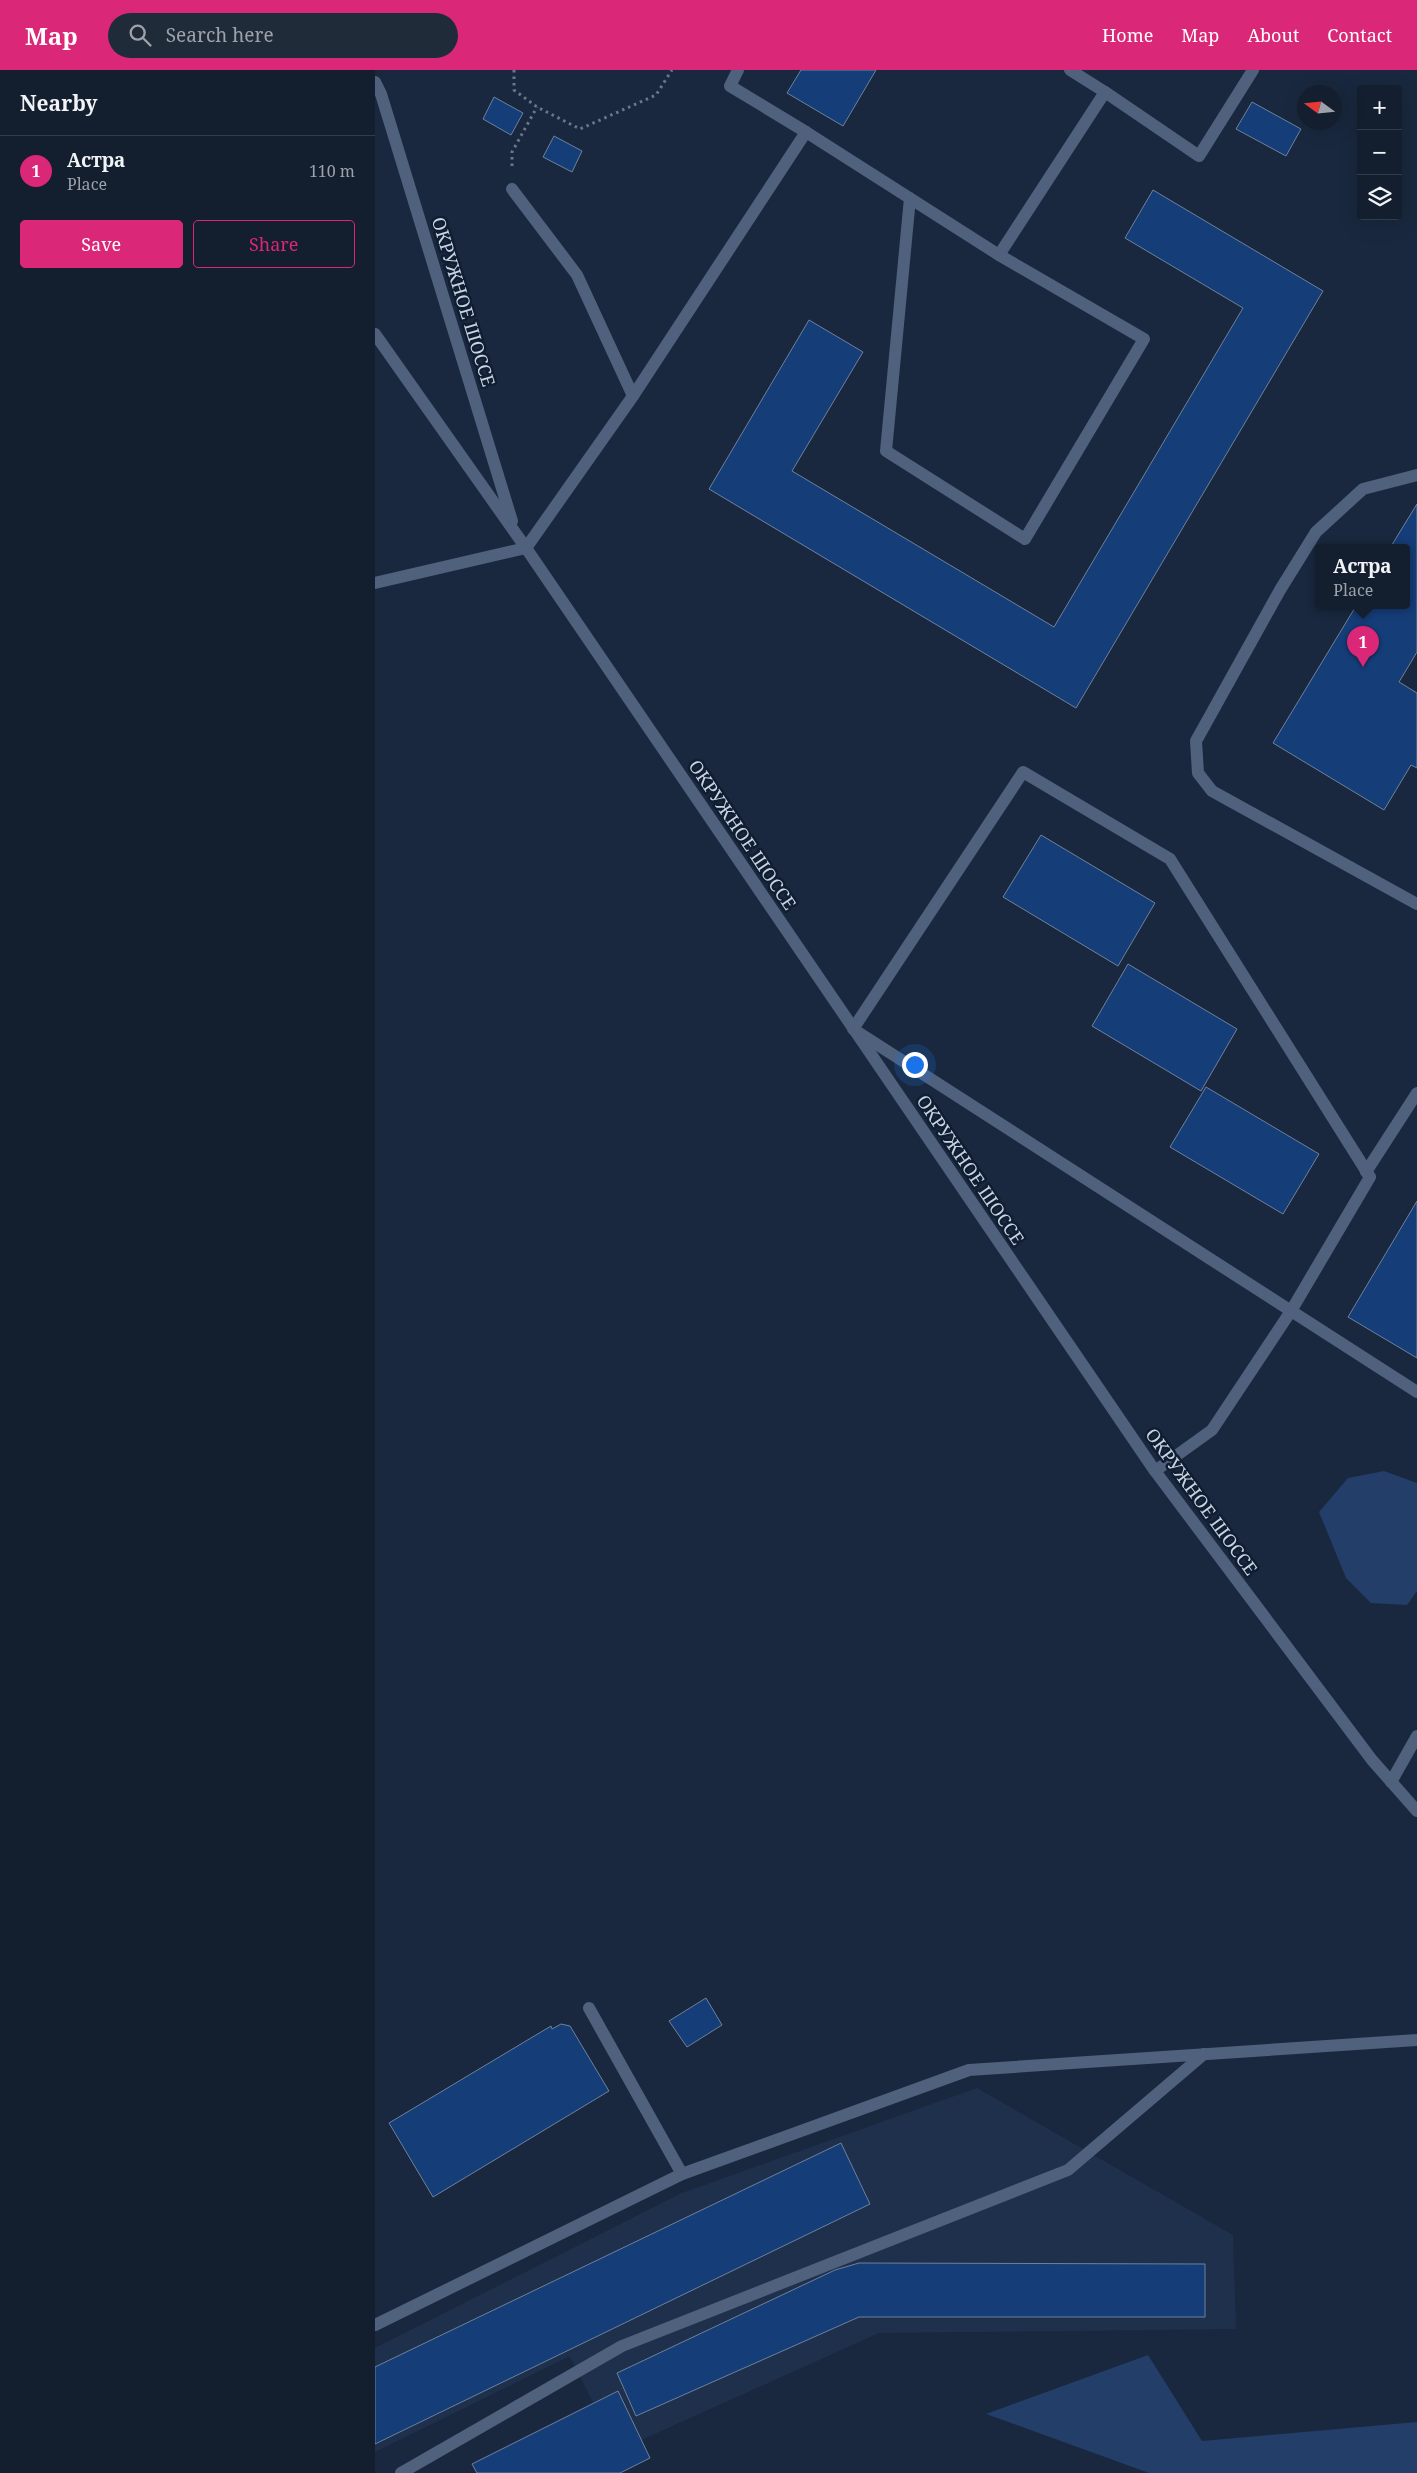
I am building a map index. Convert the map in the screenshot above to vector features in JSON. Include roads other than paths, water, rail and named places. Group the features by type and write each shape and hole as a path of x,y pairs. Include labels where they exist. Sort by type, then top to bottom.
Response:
{"street":[{"path":"738,70 730,86 806,132 910,198 999,255 1144,339 1025,539 886,451 910,198"},
{"path":"1070,70 1199,156 1253,70"},
{"name":"ОКРУЖНОЕ ШОССЕ","path":"375,82 381,94 516,533"},
{"path":"999,255 1105,92"},
{"path":"375,583 527,548 633,396 806,132"},
{"path":"513,189 577,275 633,396"},
{"name":"ОКРУЖНОЕ ШОССЕ","path":"375,334 527,548 1155,1471 1391,1782 1417,1811"},
{"path":"1417,475 1363,490 1316,532 1280,590 1196,741 1198,773 1212,791 1417,904"},
{"path":"1155,1471 1212,1430 1291,1311 1370,1177 1170,859 1023,772 853,1029 1291,1311 1417,1392"},
{"path":"1366,1172 1417,1093"},
{"path":"1391,1782 1417,1736"},
{"path":"589,2008 682,2174"},
{"path":"375,2324 682,2174 969,2070 1417,2040"},
{"path":"401,2473 622,2346 1069,2170 1204,2054"}],"place":[{"name":"Астра","path":"1363,667"}]}
